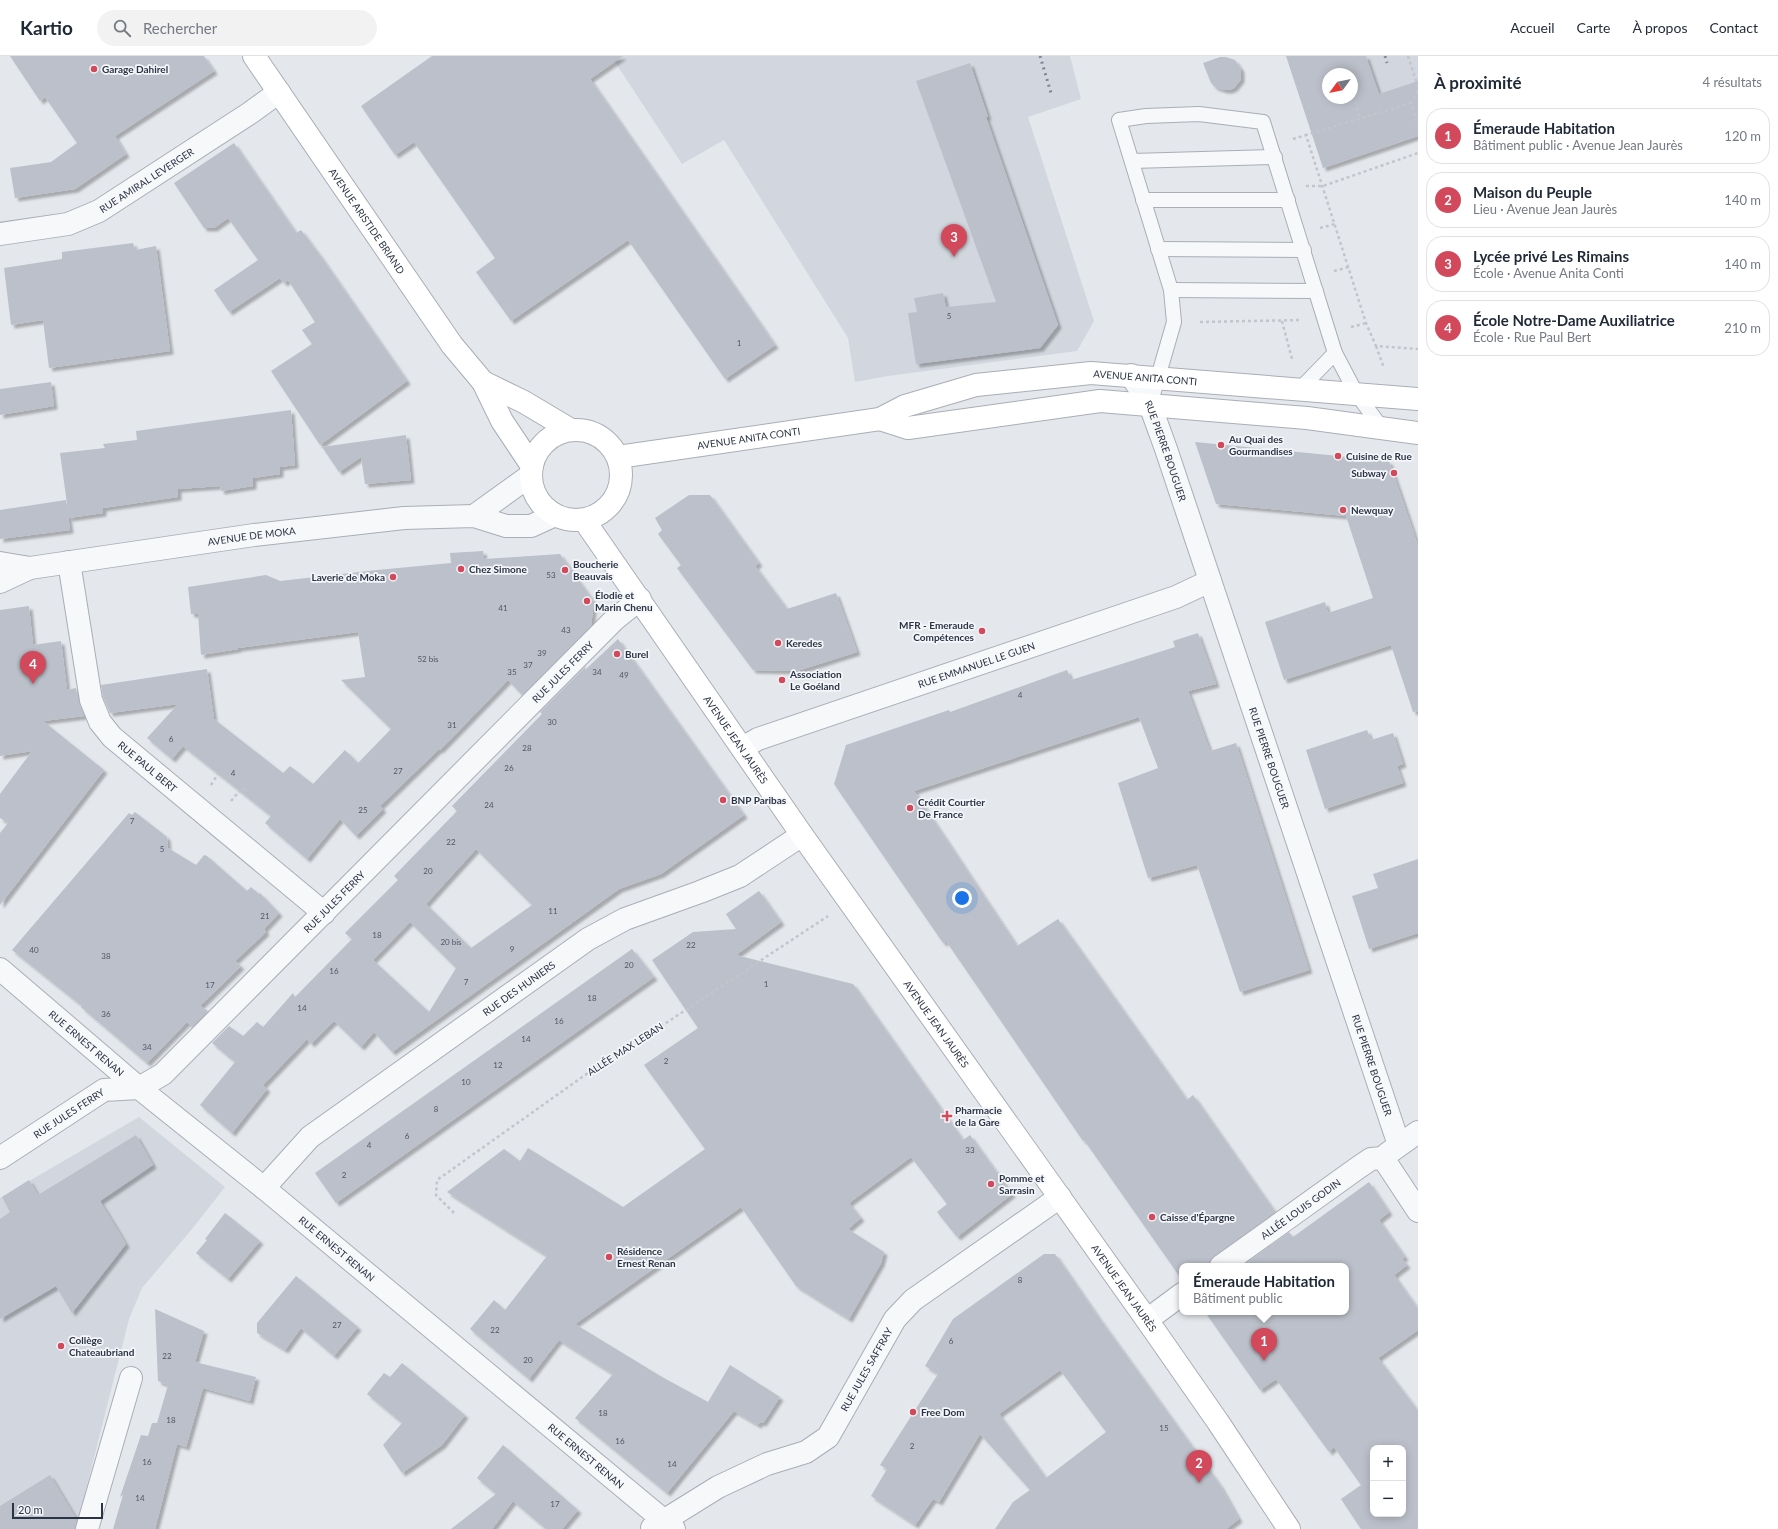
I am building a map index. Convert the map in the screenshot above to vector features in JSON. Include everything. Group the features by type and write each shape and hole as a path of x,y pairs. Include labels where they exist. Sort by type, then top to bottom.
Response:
{"main road":[{"name":"AVENUE ARISTIDE BRIAND","path":"254,56 452,345 483,382 502,422 531,470"},
{"name":"AVENUE ANITA CONTI","path":"618,457 880,419 905,406 976,385 1092,373 1418,399"},
{"name":"AVENUE ARISTIDE BRIAND","path":"483,382 524,402 571,430"},
{"name":"AVENUE ANITA CONTI","path":"880,419 908,428 1100,401 1307,418 1418,433"},
{"path":"571,430 585,431 599,436 610,445 618,457 621,470 620,484 616,496 608,507 597,515 584,520 569,520 555,515 545,508 537,498 532,487 531,470 537,453 546,442 557,434 571,430"},
{"name":"AVENUE JEAN JAURÈS","path":"584,520 802,835 1147,1320 1289,1529"}],"street":[{"name":"RUE AMIRAL LEVERGER","path":"0,234 68,224 99,211 250,113 279,92"},
{"name":"RUE PIERRE BOUGUER","path":"1131,375 1150,405 1210,581 1391,1151 1418,1211"},
{"path":"474,516 531,470"},
{"name":"AVENUE DE MOKA","path":"0,582 30,568 254,535 404,518 474,516 506,526 531,526 555,515"},
{"name":"RUE PAUL BERT","path":"69,562 91,700 104,727 112,737 324,913"},
{"name":"AVENUE DE MOKA","path":"0,563 30,568"},
{"name":"RUE EMMANUEL LE GUEN","path":"742,748 758,739 1176,597 1210,581"},
{"name":"RUE JULES FERRY","path":"0,1158 104,1090 140,1088 163,1074 614,620 640,599"},
{"name":"RUE DES HUNIERS","path":"264,1188 310,1137 588,939 625,919 740,876 802,835"},
{"name":"RUE ERNEST RENAN","path":"0,969 140,1088 264,1188 663,1526"},
{"name":"ALLÉE LOUIS GODIN","path":"1225,1263 1359,1167 1371,1159 1391,1151 1418,1132"},
{"name":"RUE JULES SAFFRAY","path":"663,1526 718,1488 767,1464 806,1452 828,1437 895,1319 913,1300 1060,1198"},
{"path":"1147,1320 1179,1296"},
{"path":"88,1529 131,1378"}],"lane":[{"path":"1150,405 1174,322 1171,290 1119,120 1146,116 1191,114 1263,122 1336,353 1356,393 1381,427"},
{"path":"1132,161 1275,157"},
{"path":"1144,200 1288,200"},
{"path":"1158,249 1304,250"},
{"path":"1171,290 1316,291"},
{"path":"1300,389 1336,353"}],"path":[{"path":"1408,56 1418,87"},
{"path":"1286,141 1411,103 1418,91"},
{"path":"1411,103 1418,126"},
{"path":"1356,104 1360,118"},
{"path":"1306,135 1366,323 1384,368"},
{"path":"1302,186 1323,186 1418,153"},
{"path":"1317,229 1335,224"},
{"path":"1331,271 1349,267"},
{"path":"1200,322 1304,320"},
{"path":"1282,321 1292,359"},
{"path":"1350,327 1366,323"},
{"path":"1376,346 1418,349"},
{"path":"240,791 242,788 246,791 247,789"},
{"name":"ALLÉE MAX LEBAN","path":"454,1213 436,1194 437,1180 619,1051 666,1023 850,901"}],"shaded area":[{"path":"611,56 1070,56 1081,99 1028,117 1094,321 1077,351 888,376 855,382 848,338 724,140 682,164"},
{"path":"1292,56 1418,56 1418,120 1324,151"},
{"name":"Collège Chateaubriand","path":"139,1117 225,1187 142,1288 129,1319 76,1529 0,1529 0,1198"}],"building":[{"path":"10,56 204,56 214,71 115,136 126,154 75,189 15,198 10,168 51,162 77,143 45,97 40,101"},
{"path":"432,56 623,56 590,79 775,345 725,379 628,240 511,321 476,272 495,258 414,142 395,155 361,106"},
{"path":"1286,56 1366,56 1379,94 1418,81 1418,136 1323,168"},
{"path":"1220,57 1235,60 1241,69 1241,79 1234,88 1229,90 1215,87 1211,83 1203,63"},
{"path":"970,63 988,117 986,117 1058,325 1040,348 916,364 908,313 917,312 914,298 943,293 946,307 996,302 916,81"},
{"path":"234,143 296,233 301,230 321,257 407,381 320,445 271,371 312,344 302,330 315,322 288,280 284,283 280,278 229,312 214,290 258,260 228,218 214,228 204,228 174,183"},
{"path":"133,243 135,250 156,246 170,351 49,368 43,320 11,325 4,268 62,259 62,252"},
{"path":"51,382 54,406 0,415 0,389"},
{"path":"291,410 295,465 280,467 280,474 253,478 253,486 221,491 220,486 178,489 178,497 103,508 103,513 69,518 60,453 105,448 103,444 137,440 136,431"},
{"path":"406,435 411,480 365,484 361,457 339,472 322,447"},
{"path":"1195,442 1389,461 1418,546 1418,711 1413,712 1391,645 1284,680 1265,622 1325,602 1328,613 1373,598 1346,516 1216,504"},
{"path":"689,495 710,495 759,563 755,566 787,609 836,593 857,652 797,671 753,670 677,568 681,565 658,534 662,530 655,518"},
{"path":"66,500 70,530 0,539 0,510"},
{"path":"483,551 484,559 560,554 594,602 591,626 522,695 508,680 440,750 439,749 380,806 383,809 356,836 340,819 307,859 265,823 271,816 183,746 172,759 147,738 178,704 110,713 103,697 101,685 207,669 214,719 283,773 290,766 313,784 345,750 358,763 391,729 341,680 365,677 358,632 238,648 201,655 198,614 191,614 188,587 266,575 280,581 451,563 450,553"},
{"path":"29,606 33,645 61,641 67,690 76,688 84,716 43,721 104,770 0,905 0,833 8,823 0,818 0,794 32,751 0,756 0,610"},
{"path":"1198,633 1216,684 1188,691 1210,751 1236,743 1309,970 1240,992 1197,865 1148,878 1118,783 1158,768 1139,717 914,791 1017,946 1058,919 1187,1100 1193,1095 1275,1212 1214,1256 1210,1263 1179,1263 1179,1276 1084,1140 1083,1141 946,941 943,943 834,784 846,745 949,710 950,712 1067,670 1071,680 1175,647 1173,641"},
{"path":"618,639 744,815 661,874 619,889 392,1052 374,1032 361,1047 334,1021 311,1044 307,1039 263,1085 267,1089 232,1133 200,1105 235,1062 212,1043 229,1026 243,1036 257,1022 263,1027 293,993 295,997 352,939 345,933 398,880 394,876 457,811 452,806 542,714 540,712 586,666 585,670","holes":["476,849 532,905 471,948 426,904","410,922 456,968 429,1012 373,960"]},
{"path":"1367,730 1371,740 1393,733 1403,764 1397,766 1403,783 1325,809 1306,750"},
{"path":"135,812 167,837 168,848 196,865 204,855 207,856 247,891 251,887 259,894 260,893 279,913 264,929 266,932 235,961 241,966 200,1006 208,1011 192,1027 187,1022 147,1063 81,1007 82,1006 12,950 129,813 132,815"},
{"path":"1418,859 1418,933 1369,949 1352,896 1378,888 1373,874"},
{"path":"759,891 781,922 736,955 853,984 963,1140 970,1135 1012,1194 957,1237 937,1212 947,1204 911,1157 849,1203 861,1218 848,1229 884,1252 881,1263 849,1319 796,1286 741,1207 575,1324 662,1377 708,1402 730,1365 780,1397 763,1423 760,1422 758,1425 734,1411 667,1493 575,1418 613,1374 559,1340 529,1379 470,1329 494,1300 505,1310 547,1256 447,1192 504,1149 520,1161 528,1148 623,1207 705,1149 644,1065 698,1028 652,960 693,932 736,929 726,914"},
{"path":"632,949 654,977 336,1203 315,1173"},
{"path":"136,1135 153,1165 100,1201 126,1244 72,1313 56,1286 0,1319 0,1219 10,1212 2,1197 29,1180 38,1195"},
{"path":"1369,1182 1389,1212 1379,1220 1405,1257 1402,1259 1407,1265 1394,1275 1418,1309 1418,1330 1378,1358 1418,1411 1418,1529 1361,1529 1341,1499 1361,1485 1334,1447 1329,1452 1276,1379 1260,1390 1207,1315 1349,1315 1349,1263 1246,1263 1289,1232 1293,1237"},
{"path":"225,1213 260,1241 228,1279 196,1253 207,1240 205,1239"},
{"path":"1044,1254 1055,1254 1099,1318 1220,1485 1239,1519 1226,1529 995,1529 1013,1502 1030,1490 980,1434 939,1502 933,1499 915,1525 871,1496 887,1469 880,1465 938,1374 925,1366 953,1319","holes":["1060,1370 1106,1432 1046,1478 999,1414"]},
{"path":"296,1276 358,1327 334,1356 301,1328 285,1350 257,1333 257,1323"},
{"path":"155,1309 204,1331 195,1362 256,1377 250,1401 203,1388 186,1447 177,1444 155,1529 113,1529 123,1495 120,1497 141,1435 148,1436 152,1423 157,1423 168,1385 158,1381"},
{"path":"402,1363 465,1415 442,1445 402,1473 383,1445 402,1423 367,1394 384,1373 390,1377"},
{"path":"503,1445 578,1510 562,1529 546,1529 513,1501 492,1529 451,1529 496,1494 477,1478"},
{"path":"50,1475 77,1520 75,1529 0,1529 0,1506"}],"railway":[{"path":"1040,56 1051,93"},
{"path":"1385,56 1387,63"}],"place":[{"name":"Garage Dahirel","path":"94,69"},
{"name":"Lycée privé Les Rimains","path":"954,257"},
{"name":"Au Quai des Gourmandises","path":"1221,445"},
{"name":"Cuisine de Rue","path":"1338,456"},
{"name":"Subway","path":"1394,473"},
{"name":"Newquay","path":"1343,510"},
{"name":"Chez Simone","path":"461,569"},
{"name":"Boucherie Beauvais","path":"565,570"},
{"name":"Laverie de Moka","path":"393,577"},
{"name":"Élodie et Marin Chenu","path":"587,601"},
{"name":"MFR - Emeraude Compétences","path":"982,631"},
{"name":"Keredes","path":"778,643"},
{"name":"Burel","path":"617,654"},
{"name":"Association Le Goéland","path":"782,680"},
{"name":"École Notre-Dame Auxiliatrice","path":"33,684"},
{"name":"BNP Paribas","path":"723,800"},
{"name":"Crédit Courtier De France","path":"910,808"},
{"name":"Pharmacie de la Gare","path":"947,1116"},
{"name":"Pomme et Sarrasin","path":"991,1184"},
{"name":"Caisse d'Épargne","path":"1152,1217"},
{"name":"Résidence Ernest Renan","path":"609,1257"},
{"name":"Collège Chateaubriand","path":"61,1346"},
{"name":"Émeraude Habitation","path":"1264,1361"},
{"name":"Free Dom","path":"913,1412"},
{"name":"Maison du Peuple","path":"1199,1483"}]}
